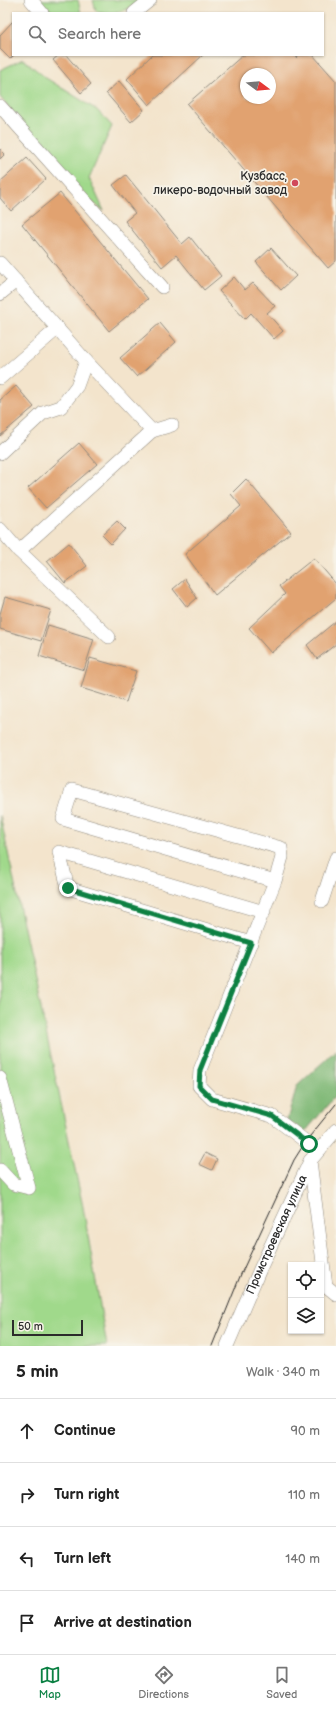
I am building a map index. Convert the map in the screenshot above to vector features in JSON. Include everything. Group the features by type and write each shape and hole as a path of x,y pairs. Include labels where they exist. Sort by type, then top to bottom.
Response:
{"street":[{"path":"31,0 41,12"},
{"path":"135,12 150,0"},
{"path":"0,106 162,288"},
{"path":"0,263 86,362 152,431"},
{"path":"0,294 16,281"},
{"path":"0,378 58,328"},
{"path":"0,453 43,413 61,407 77,386 86,362"},
{"path":"19,551 152,431 172,426"},
{"path":"0,529 19,551 109,636"},
{"path":"275,881 63,820 72,790 281,848 282,857 275,881 264,912 200,1070 199,1086 212,1099 272,1116 309,1144 320,1149"},
{"path":"251,943 68,888 59,852 264,912"},
{"path":"322,902 336,858"},
{"path":"0,1078 29,1188 13,1184 0,1170"},
{"name":"Промстроевская улица","path":"227,1346 260,1269 310,1161 336,1130"},
{"path":"310,1161 326,1286 336,1294"}],"green space":[{"path":"39,0 78,0 81,12 53,12"},
{"path":"93,0 139,0 131,7 119,12 96,11"},
{"path":"23,59 46,78 97,110 112,126 89,178 104,211 87,198 0,97 0,70"},
{"path":"0,815 83,1207 107,1346 0,1346"},
{"path":"336,1050 336,1095 305,1132 287,1120 297,1086"}],"building":[{"path":"12,22 13,56 10,59 0,49 0,35"},
{"path":"58,56 67,56 91,84 81,93 53,60"},
{"path":"151,56 202,56 149,105 127,79"},
{"name":"Кузбасс, ликеро-водочный завод","path":"242,56 295,56 296,58 298,56 314,56 336,81 336,261 328,268 187,104"},
{"path":"119,81 144,110 131,122 106,93"},
{"path":"0,149 5,154 0,159"},
{"path":"27,158 46,179 11,211 0,198 0,182"},
{"path":"126,175 182,244 190,237 221,276 204,290 176,255 162,267 125,221 135,213 113,185"},
{"path":"60,193 148,299 109,331 22,224"},
{"path":"271,248 296,276 281,290 256,262"},
{"path":"234,277 245,290 253,283 275,306 267,313 283,331 274,339 251,313 245,319 219,291"},
{"path":"160,323 176,342 137,377 120,358"},
{"path":"16,386 34,407 0,436 0,400"},
{"path":"79,443 97,464 46,508 28,488"},
{"path":"246,479 291,532 215,595 185,554 241,506 231,494"},
{"path":"117,521 125,529 111,544 102,535"},
{"path":"69,543 87,566 65,583 47,561"},
{"path":"314,558 336,584 336,598 271,653 249,628 285,594 279,586"},
{"path":"185,579 197,598 187,607 173,589"},
{"path":"5,597 51,610 41,641 0,629 0,614"},
{"path":"336,621 336,644 317,659 307,645"},
{"path":"48,625 94,639 84,670 39,656"},
{"path":"90,658 136,671 126,702 81,688"},
{"path":"205,1153 217,1159 212,1170 199,1164"}],"tram line":[{"path":"212,1346 241,1274 294,1160 306,1141 336,1104"}],"place":[{"name":"Кузбасс, ликеро-водочный завод","path":"295,183"}],"route":[{"path":"68,888 251,943 200,1070 199,1086 212,1099 272,1116 309,1144"}]}
